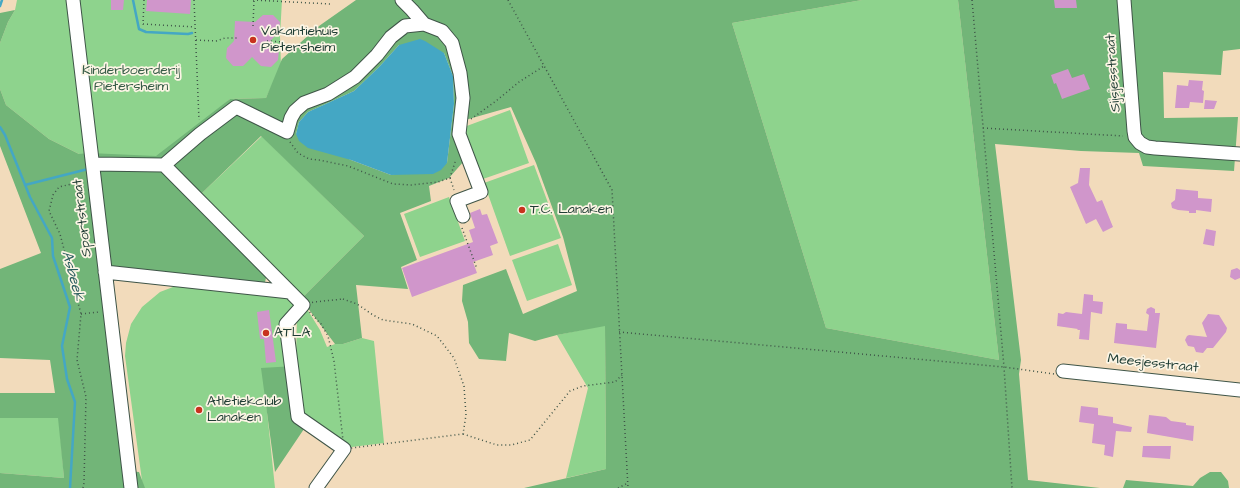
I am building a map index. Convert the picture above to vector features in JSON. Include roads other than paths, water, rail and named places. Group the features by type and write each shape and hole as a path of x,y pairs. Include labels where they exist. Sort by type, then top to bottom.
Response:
{"street":[{"path":"73,0 93,164"},
{"path":"402,0 424,24"},
{"name":"Sijsjesstraat","path":"1124,0 1137,140 1146,147 1240,154"},
{"path":"316,488 344,449 298,417 286,324 303,305 164,165 200,134 236,107 287,132 291,118 295,111 304,103 328,94 355,77 377,55 391,37 405,26 424,24 442,31 452,43 460,73 463,98 460,134 481,192 458,201 463,216"},
{"name":"Sportstraat","path":"131,488 93,164 164,165"},
{"path":"105,272 290,292"},
{"name":"Meesjesstraat","path":"1063,371 1240,390"}],"water":[{"path":"420,39 444,53 453,76 454,104 447,163 441,170 433,174 391,175 351,160 308,148 299,141 296,134 299,122 308,112 354,91 399,45"}],"waterway":[{"name":"Asbeek","path":"0,6 2,0"},
{"path":"133,0 139,29 146,32 192,33"},
{"name":"Asbeek","path":"0,127 5,135 30,197 52,238 53,256 70,307 62,346 67,379 75,402 70,488"},
{"path":"25,185 88,169"}],"place":[{"name":"Vakantiehuis Pietersheim","path":"253,40"},
{"name":"T.C. Lanaken","path":"522,210"},
{"name":"ATLA","path":"266,333"},
{"name":"Atletiekclub Lanaken","path":"199,410"}],"park label":[{"name":"Kinderboerderij Pietersheim","path":"131,80"}]}
